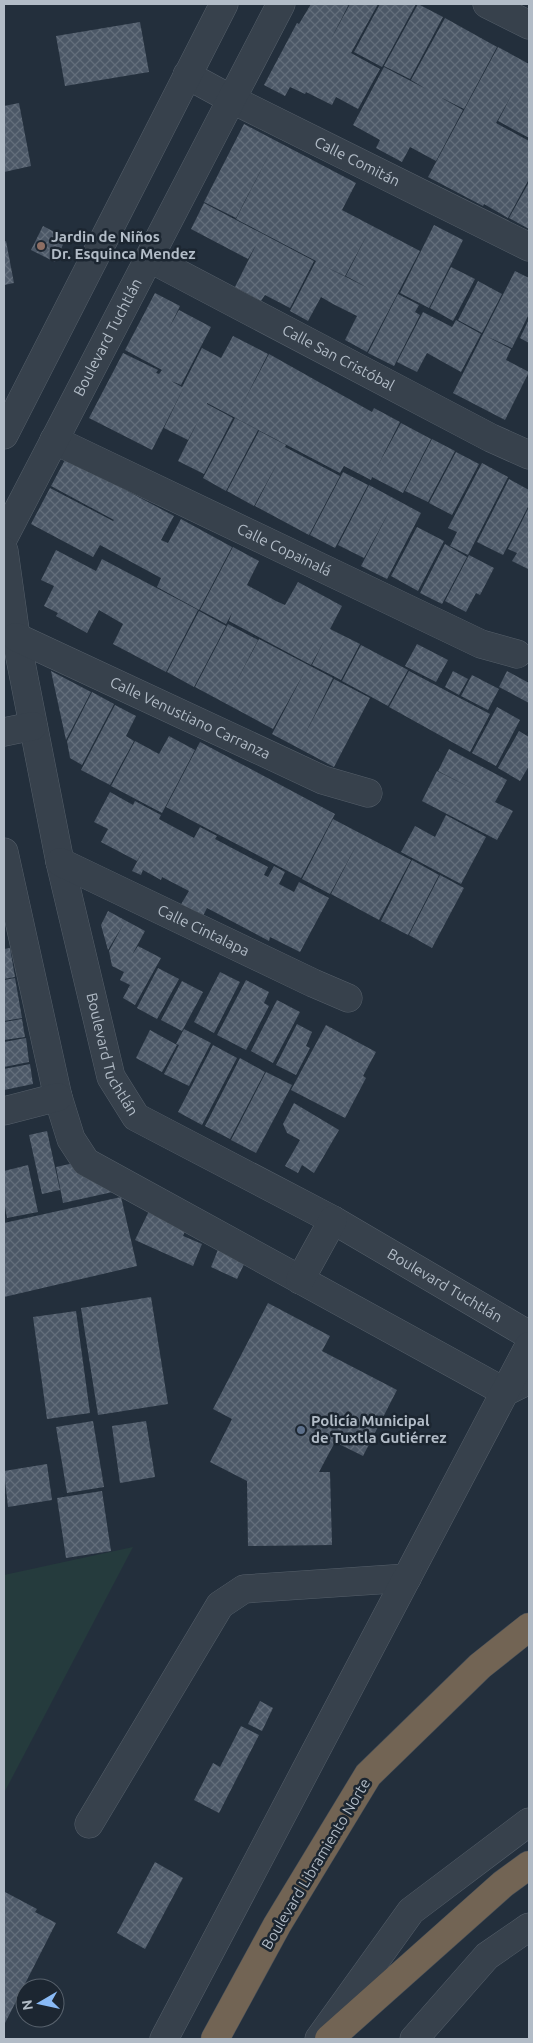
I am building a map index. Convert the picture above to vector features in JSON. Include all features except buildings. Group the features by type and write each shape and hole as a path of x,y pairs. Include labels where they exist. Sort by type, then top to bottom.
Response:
{"highway":[{"name":"Boulevard Libramiento Norte","path":"215,2039 277,1925 368,1775 480,1666 529,1627"},
{"path":"329,2039 503,1884 529,1864"}],"street":[{"path":"4,435 224,4"},
{"name":"Boulevard Tuchtlán","path":"4,537 281,4"},
{"path":"487,4 529,25"},
{"name":"Calle Comitán","path":"187,74 231,99 529,247"},
{"name":"Calle San Cristóbal","path":"149,258 491,438 529,455"},
{"name":"Calle Copainalá","path":"54,440 481,644 516,654"},
{"name":"Boulevard Tuchtlán","path":"4,551 16,637 60,862 111,1077 136,1117 333,1220 529,1335"},
{"name":"Calle Venustiano Carranza","path":"16,637 323,780 368,793"},
{"path":"4,732 33,726"},
{"path":"4,852 11,923 58,1098 71,1139 86,1162 505,1392"},
{"name":"Calle Cintalapa","path":"60,862 348,998"},
{"path":"4,1111 58,1098"},
{"path":"300,1280 333,1220"},
{"path":"164,2039 529,1346"},
{"path":"505,1392 529,1380"},
{"path":"89,1824 220,1605 244,1589 407,1578"},
{"path":"319,2039 411,1911 529,1822"},
{"path":"414,2039 487,1956 529,1927"}],"green space":[{"path":"133,1547 4,1793 4,1575"}],"place":[{"name":"Jardin de Niños Dr. Esquinca Mendez","path":"41,246"},
{"name":"Policía Municipal de Tuxtla Gutiérrez","path":"301,1430"}]}
